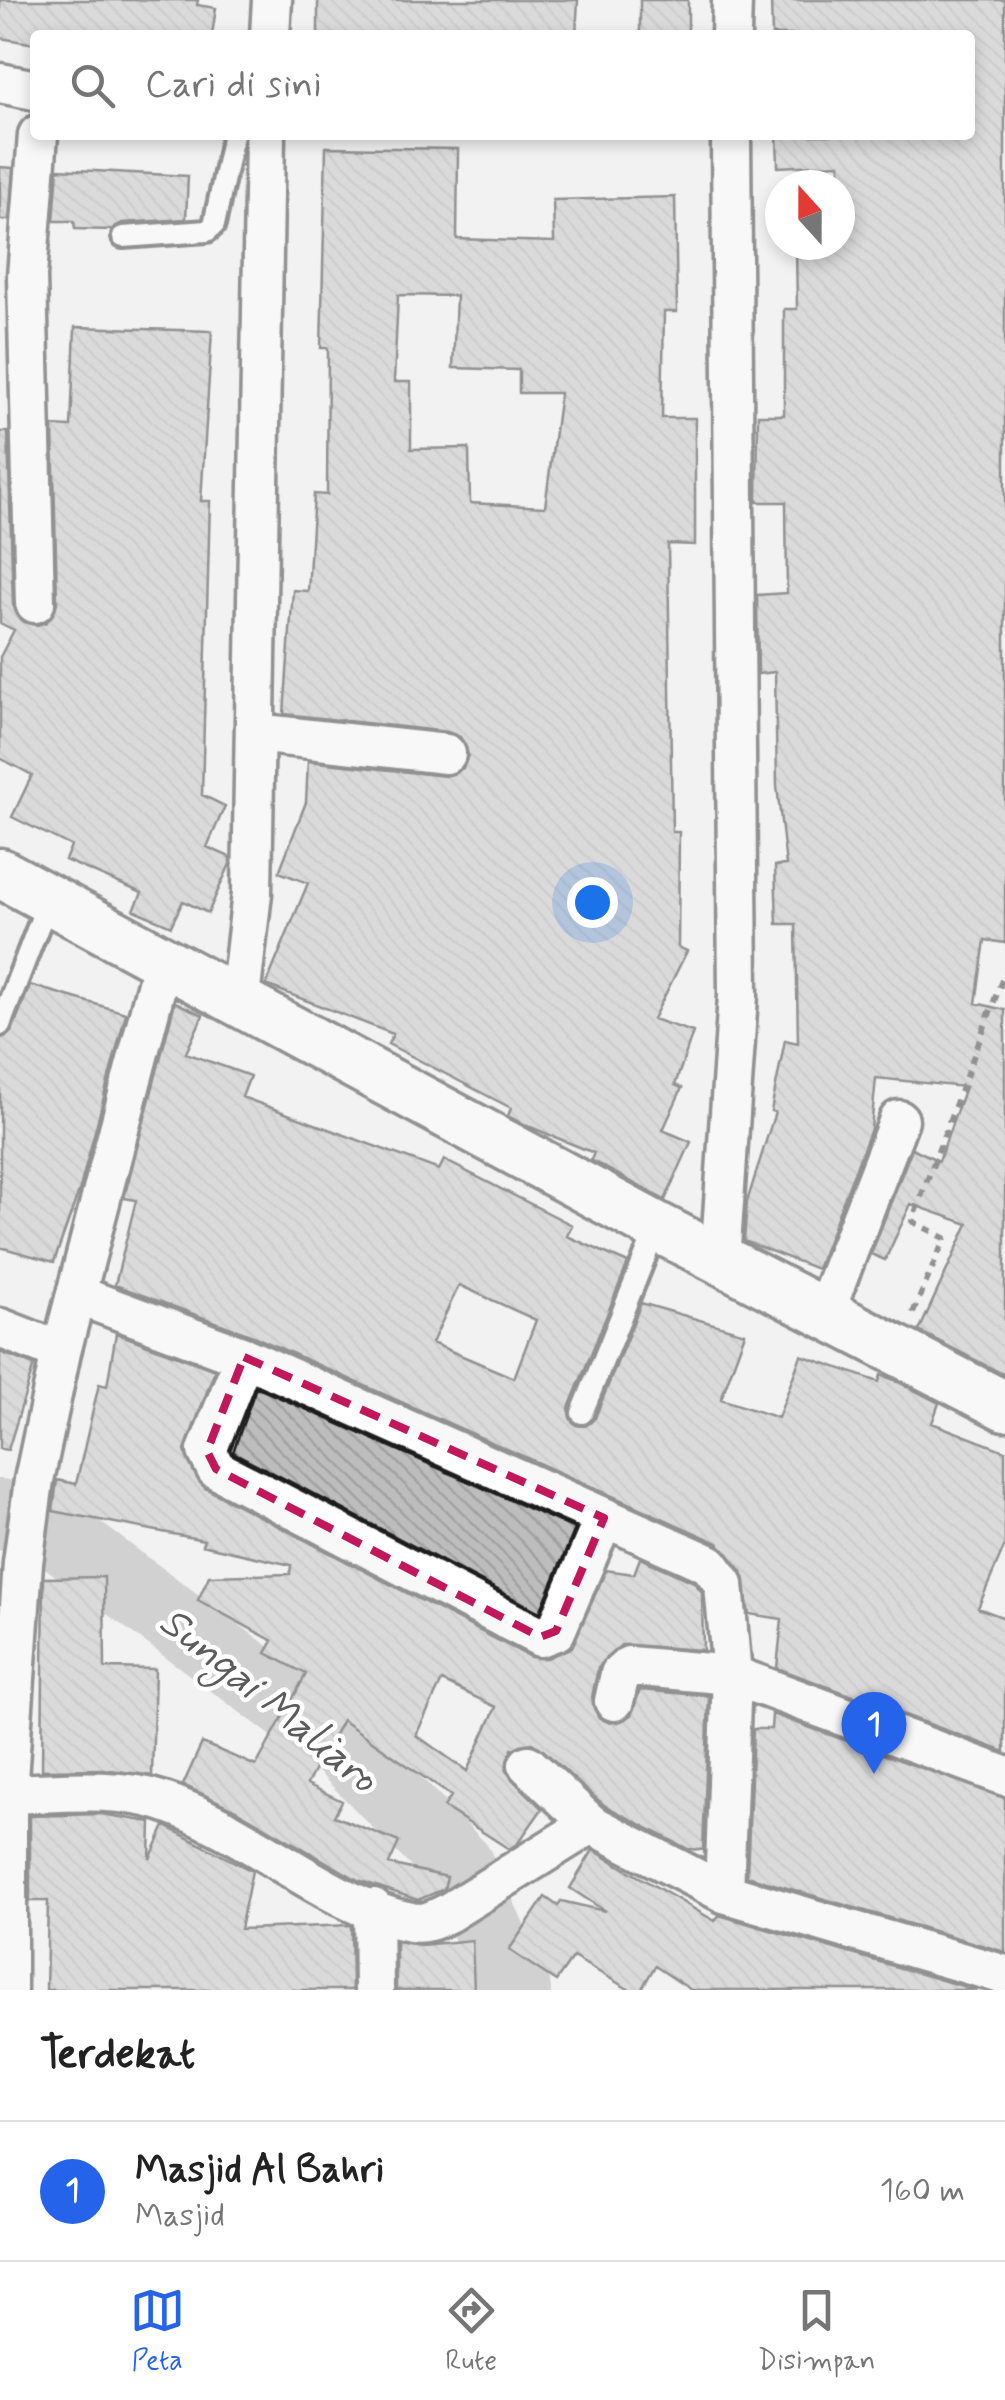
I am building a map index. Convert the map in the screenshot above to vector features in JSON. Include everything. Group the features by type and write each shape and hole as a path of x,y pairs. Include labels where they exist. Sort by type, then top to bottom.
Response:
{"street":[{"path":"270,30 272,0"},
{"path":"732,0 732,30"},
{"path":"0,83 30,89"},
{"path":"36,602 13,274 37,140"},
{"path":"240,999 252,892 265,140"},
{"path":"720,1261 738,996 731,140"},
{"path":"254,734 446,754"},
{"path":"0,873 240,999 657,1228 1005,1406"},
{"path":"7,1990 3,1794 34,1480 61,1352 163,960"},
{"path":"824,1314 899,1120"},
{"path":"77,1294 244,1357 709,1564 718,1572 724,1584 732,1675 724,1892"},
{"path":"0,1328 61,1352"},
{"path":"244,1357 207,1451 216,1470 540,1637 556,1631 604,1518"},
{"path":"614,1701 620,1674 629,1666 732,1675 1005,1776"},
{"path":"528,1765 591,1824 724,1892 1005,1975"},
{"path":"3,1794 126,1793 162,1801 232,1830 326,1887 412,1923 429,1922 448,1913 591,1824"},
{"path":"373,1908 374,1990"}],"lane":[{"path":"122,237 207,231 214,224 231,140"},
{"path":"0,1025 49,899"},
{"path":"582,1413 657,1228"}],"path":[{"path":"896,1351 945,1238 912,1221 1005,972"}],"highlighted area":[{"path":"244,1357 604,1518 556,1631 540,1637 216,1469 207,1451"}],"building":[{"path":"0,0 198,0 197,5 216,8 213,30 30,30 30,43 0,38"},
{"path":"318,0 578,0 576,30 318,30"},
{"path":"640,0 688,0 688,30 640,30"},
{"path":"771,0 1005,0 1005,943 985,940 976,1003 1005,1010 1005,1375 919,1331 968,1224 911,1204 885,1260 871,1254 912,1148 939,1161 965,1087 876,1078 871,1129 817,1269 744,1241 747,1202 775,1112 771,1111 785,1040 798,1043 796,924 777,924 775,866 786,865 777,786 775,672 758,674 757,595 787,593 786,502 757,502 758,415 784,415 784,309 797,309 796,260 855,260 855,170 840,170 840,164 778,167 777,140 975,140 975,30 772,30"},
{"path":"326,147 458,149 457,239 554,242 553,200 675,197 677,312 664,312 662,418 695,418 695,545 668,544 672,832 679,832 678,947 687,951 653,1019 693,1032 675,1085 682,1088 663,1130 691,1142 665,1200 591,1160 594,1153 523,1124 508,1116 511,1108 388,1044 393,1034 266,985 308,883 279,872 306,802 308,761 445,776 463,768 468,755 460,737 448,732 284,714 293,590 308,591 314,494 327,495 328,348 321,348","holes":["398,295 456,296 453,368 519,370 519,393 560,393 545,507 470,503 469,448 411,449 411,382 394,382"]},
{"path":"0,167 13,168 9,220 0,220"},
{"path":"58,169 188,176 186,219 122,223 112,230 75,229 74,221 54,221"},
{"path":"75,327 212,331 201,501 210,501 202,795 225,806 207,847 230,857 230,864 208,913 183,901 171,926 134,910 142,893 65,860 71,846 12,817 32,775 0,758 0,657 14,630 0,623 0,432 8,432 13,605 23,622 37,625 47,622 57,603 53,426 71,427"},
{"path":"30,985 126,1013 80,1188 54,1262 0,1247 0,1038 12,1031"},
{"path":"175,1002 203,1015 186,1053 250,1076 242,1097 439,1170 444,1160 572,1225 567,1236 628,1263 569,1408 576,1425 585,1426 595,1418 641,1303 745,1333 721,1399 778,1418 801,1355 879,1382 881,1375 939,1403 932,1423 1005,1451 1005,1545 978,1608 1005,1618 1005,1752 777,1668 782,1619 749,1614 742,1571 718,1543 253,1336 115,1285 136,1200 124,1198","holes":["459,1285 536,1320 514,1378 432,1343"]},
{"path":"116,1333 215,1370 185,1451 205,1488 530,1657 547,1658 572,1647 606,1570 634,1574 640,1558 694,1582 702,1592 703,1650 621,1645 598,1668 592,1697 598,1717 610,1723 631,1715 640,1690 709,1696 703,1850 688,1849 604,1805 532,1743 512,1749 506,1771 542,1809 518,1843 509,1849 444,1807 451,1796 342,1720 307,1784 342,1801 334,1816 399,1842 389,1864 447,1877 444,1889 418,1900 358,1880 236,1810 183,1785 202,1743 256,1766 306,1674 266,1653 273,1641 198,1600 209,1576 290,1574 291,1565 202,1545 204,1540 53,1511 57,1480 76,1484 99,1384 107,1386","holes":["442,1681 496,1707 467,1771 416,1735"]},
{"path":"0,1352 34,1365 8,1450 0,1449"},
{"path":"256,1387 575,1529 540,1612 233,1452"},
{"path":"104,1577 105,1668 155,1669 152,1776 103,1769 42,1770 44,1578"},
{"path":"772,1714 1005,1798 1005,1952 747,1876 753,1729 771,1729"},
{"path":"101,1814 151,1822 150,1859 165,1826 252,1871 240,1929 351,1925 352,1990 46,1990 48,1901 30,1901 30,1816"},
{"path":"593,1850 715,1921 719,1915 976,1990 691,1990 655,1966 641,1990 630,1990 573,1957 556,1981 509,1950 545,1897 558,1906 561,1901 605,1911 570,1888"},
{"path":"472,1940 474,1990 396,1990 396,1941 421,1945"}],"waterway":[{"name":"Sungai Maliaro","path":"0,1514 51,1529 336,1740 459,1866 516,1990"}],"place":[{"name":"Masjid Al Bahri","path":"874,1774"}]}
